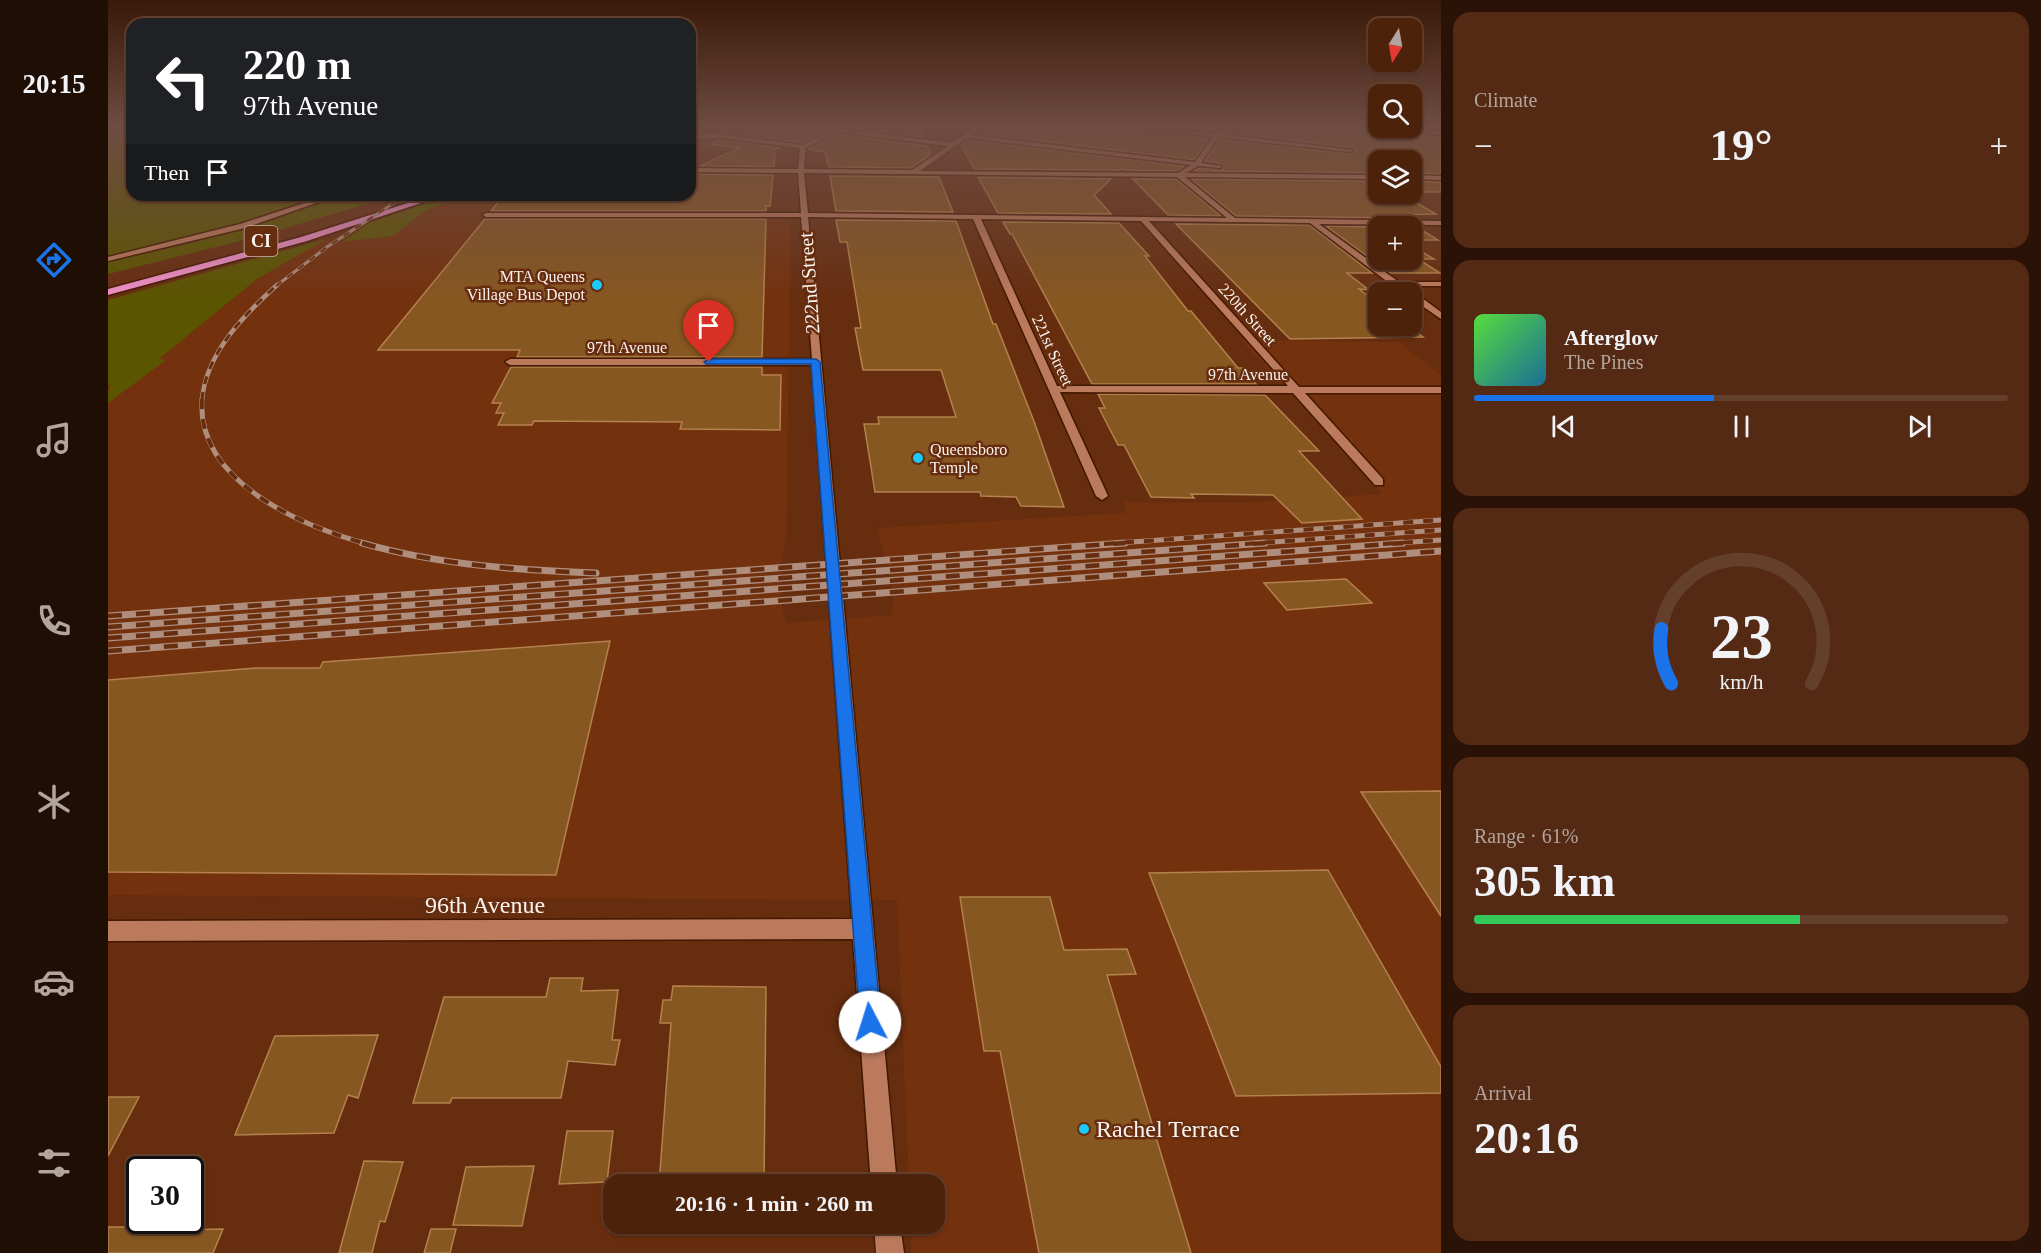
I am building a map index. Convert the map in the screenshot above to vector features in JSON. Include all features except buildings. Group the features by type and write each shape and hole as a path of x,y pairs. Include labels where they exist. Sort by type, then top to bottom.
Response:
{"highway":[{"name":"CI","path":"124,277 285,234 392,201"},
{"name":"CI","path":"108,293 342,228 423,201"}],"street":[{"name":"222nd Street","path":"802,183 883,1174"},
{"path":"1189,183 1233,220"},
{"path":"108,259 242,226 318,201"},
{"path":"486,215 804,215 1441,223"},
{"name":"221st Street","path":"976,217 1102,496"},
{"name":"220th Street","path":"1143,219 1379,482"},
{"path":"1311,221 1393,282"},
{"path":"1422,284 1441,284"},
{"path":"1422,303 1441,316"},
{"name":"97th Avenue","path":"510,362 816,362"},
{"name":"97th Avenue","path":"1055,389 1441,390"},
{"name":"96th Avenue","path":"108,931 862,929"},
{"path":"888,1234 890,1253"}],"shaded area":[{"path":"108,183 126,183 126,201 376,201 252,238 108,274 108,262 192,243 294,214 108,261"},
{"path":"433,201 451,201 425,211 393,236 342,242 369,223"},
{"path":"451,201 524,201 515,213 483,212 478,219 791,218 786,539 782,561 782,606 786,623 892,615 891,581 877,528 1125,513 1124,502 1243,503 1381,494 1380,490 1241,340 1399,342 1441,375 1441,1253 911,1253 910,1234 945,1234 945,1174 909,1174 897,900 108,895 108,382 225,305 257,279 326,239 350,236 344,241 393,236 425,211"},
{"path":"326,239 257,279 159,359 166,360 108,403 108,391 111,385 108,385 108,300"}],"railway":[{"path":"276,286 327,247 397,201"},
{"path":"202,400 205,383 219,351 240,322 277,285"},
{"path":"202,400 205,428 216,454 234,477 258,496 285,512 341,536 367,544"},
{"path":"1104,544 1441,520"},
{"path":"1245,544 1441,530"},
{"path":"1383,544 1441,540"},
{"path":"362,543 420,557 478,565 596,573"},
{"path":"108,616 1125,543"},
{"path":"108,627 1265,543"},
{"path":"108,638 1403,543"},
{"path":"108,651 1441,551"}],"place":[{"name":"MTA Queens Village Bus Depot","path":"597,285"},
{"name":"Queensboro Temple","path":"918,458"},
{"name":"Rachel Terrace","path":"1084,1129"}],"route":[{"path":"709,362 816,362 870,1022"}]}
